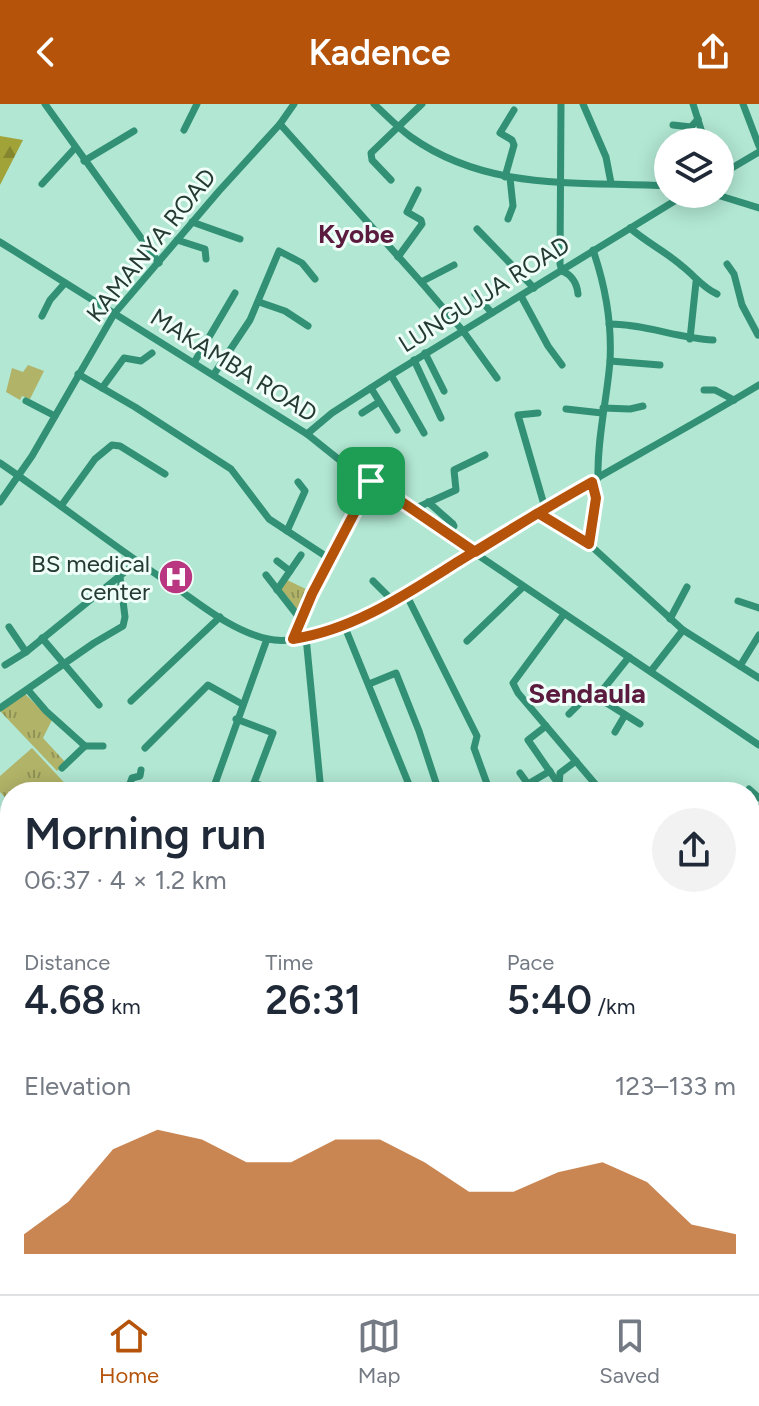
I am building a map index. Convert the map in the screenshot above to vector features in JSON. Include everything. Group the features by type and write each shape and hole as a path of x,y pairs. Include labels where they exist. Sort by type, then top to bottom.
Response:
{"street":[{"path":"45,104 159,263"},
{"path":"184,130 197,104"},
{"name":"KAMANYA ROAD","path":"0,502 19,476 114,314 294,104"},
{"path":"374,104 411,137 438,154 470,168 508,178 654,185"},
{"path":"391,180 370,155 422,104"},
{"path":"561,104 558,245 562,271 574,281 578,294"},
{"path":"583,104 606,157 611,183"},
{"path":"693,104 701,128"},
{"path":"734,166 759,149 743,104"},
{"path":"508,219 513,206 508,178 514,145 512,140 500,133 514,110"},
{"path":"673,125 691,127 698,119"},
{"path":"280,124 463,331 497,378"},
{"path":"84,161 134,131"},
{"path":"42,184 75,148"},
{"path":"398,257 422,224 421,220 407,212 418,190"},
{"path":"734,200 759,208"},
{"name":"LUNGUJJA ROAD","path":"307,434 332,413 425,353 663,208"},
{"path":"192,222 240,239"},
{"path":"630,228 652,247 681,265 696,282 717,294"},
{"path":"477,229 534,288"},
{"path":"177,240 205,249 206,259"},
{"name":"MAKAMBA ROAD","path":"0,242 195,361 307,434 352,470 759,745"},
{"path":"589,544 610,361 609,324 593,250"},
{"path":"214,374 259,302 279,251 302,263 315,279"},
{"path":"727,264 734,274 742,305 759,335"},
{"path":"421,282 454,265"},
{"path":"690,339 696,282"},
{"path":"42,316 50,300 65,283"},
{"path":"475,294 492,313"},
{"path":"195,361 233,296"},
{"path":"521,296 562,365"},
{"path":"259,302 285,311 308,326"},
{"path":"609,324 633,324 690,339 713,340"},
{"path":"102,388 124,358 140,361 152,353"},
{"path":"425,353 444,391"},
{"path":"414,360 441,418"},
{"path":"610,361 660,365"},
{"path":"78,374 197,445 231,469 265,514 330,559"},
{"path":"391,375 424,433"},
{"path":"0,463 137,562 220,617 267,639 293,639 344,625 406,594 542,510 759,385"},
{"path":"371,388 397,430"},
{"path":"704,390 715,390 734,400"},
{"path":"26,401 55,416"},
{"path":"362,413 379,402"},
{"path":"566,409 630,409 643,406"},
{"path":"538,413 518,415 542,510 589,544 683,630 759,678"},
{"path":"61,506 95,459 112,445 120,446 165,474"},
{"path":"414,509 456,490 454,470 485,455"},
{"path":"293,639 371,481"},
{"path":"287,531 305,491 298,482"},
{"path":"428,502 453,524 449,534"},
{"path":"277,590 301,555"},
{"path":"277,561 290,571"},
{"path":"5,665 26,652 137,562"},
{"path":"266,575 301,620"},
{"path":"0,708 123,626 125,617 120,577"},
{"path":"373,581 393,601"},
{"path":"467,641 523,587"},
{"path":"670,619 687,587"},
{"path":"406,594 477,736 474,748 486,782"},
{"path":"738,601 759,608"},
{"path":"564,614 513,683 518,693 594,782"},
{"path":"131,701 220,617"},
{"path":"344,625 408,782"},
{"path":"9,627 26,652"},
{"path":"651,671 683,630"},
{"path":"740,666 759,635"},
{"path":"306,637 320,782"},
{"path":"42,638 99,705"},
{"path":"215,782 267,639"},
{"path":"569,714 580,703 597,697 629,657"},
{"path":"369,684 396,673 436,782"},
{"path":"145,748 207,685 242,704"},
{"path":"28,690 85,746"},
{"path":"597,697 640,724"},
{"path":"615,732 625,715"},
{"path":"236,719 273,733 254,782"},
{"path":"546,726 528,740 557,782"},
{"path":"62,768 85,746 103,746"},
{"path":"561,782 560,773 576,761"},
{"path":"131,782 132,778 140,776 141,770"},
{"path":"531,782 550,771"},
{"path":"520,773 527,782"}],"green space":[{"path":"0,136 23,140 0,185"},
{"path":"28,365 44,371 30,399 22,396 20,400 6,392 12,368 23,372"},
{"path":"287,580 310,591 299,612 281,589"},
{"path":"25,694 52,720 43,738 66,763 57,771 0,711"},
{"path":"32,748 64,782 0,782 0,776"}],"place":[{"name":"BS medical center","path":"176,577"}],"district":[{"name":"Kyobe","path":"356,234"},
{"name":"Sendaula","path":"587,693"}],"route":[{"path":"371,481 312,594 293,639 344,625 406,594 538,513 592,482 596,498 589,544 538,513 475,552 414,509 371,481"}]}
